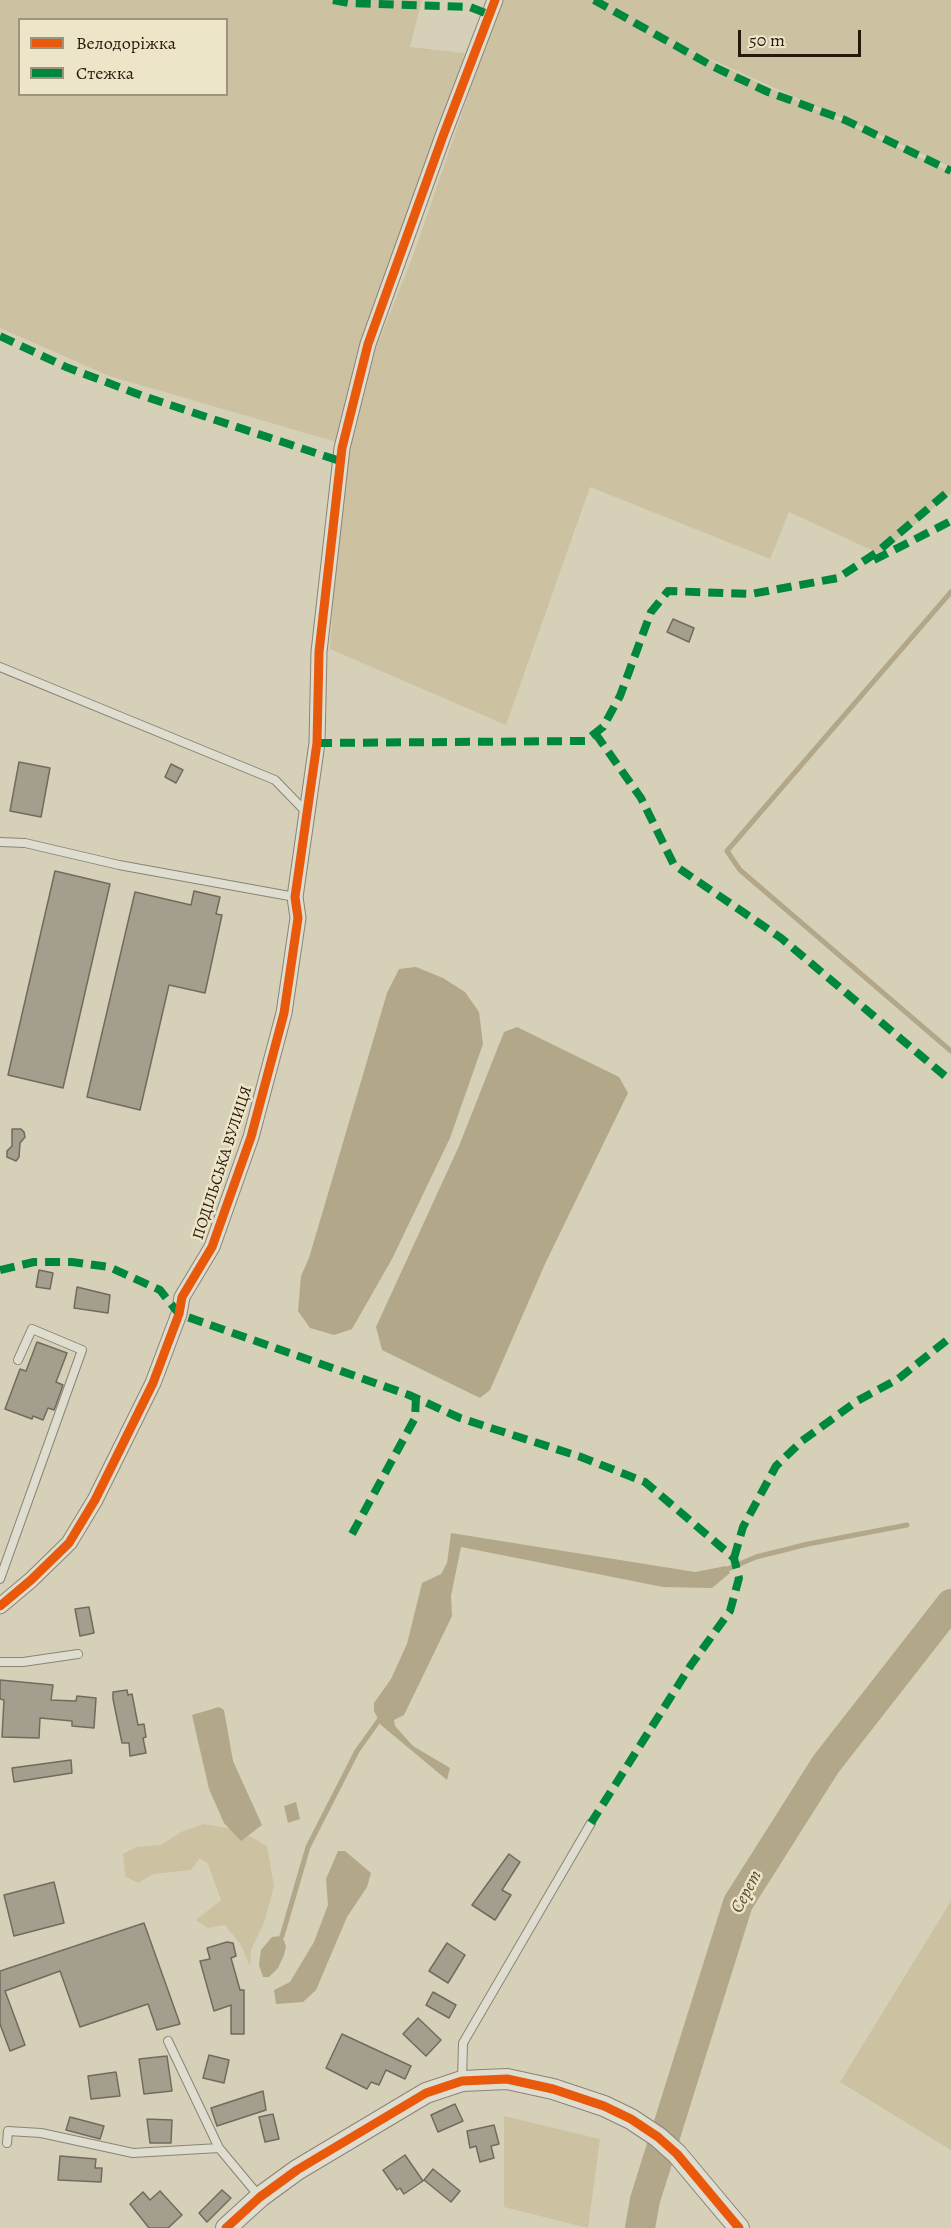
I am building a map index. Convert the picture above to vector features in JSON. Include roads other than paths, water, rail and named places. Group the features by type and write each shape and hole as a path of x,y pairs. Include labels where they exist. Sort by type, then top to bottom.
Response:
{"street":[{"name":"ПОДІЛЬСЬКА ВУЛИЦЯ","path":"2,1601 69,1543 95,1500 153,1383 179,1314 182,1296 212,1246 250,1137 284,1013 298,918 295,897 317,742 319,652 342,448 368,344 495,0"},
{"path":"226,2228 260,2197 297,2170 387,2114 426,2093 462,2080 507,2079 553,2089 604,2106 658,2137 693,2171 739,2228"}],"lane":[{"path":"0,667 275,780 308,813"},
{"path":"0,842 25,843 131,867 295,897"},
{"path":"0,1579 82,1350 32,1329 18,1360"},
{"path":"0,1662 23,1662 78,1654"},
{"path":"462,2080 462,2043 591,1823"},
{"path":"168,2041 219,2148 260,2197"},
{"path":"7,2143 8,2131 41,2133 133,2153 219,2148"}],"waterway":[{"path":"951,592 727,851 740,870 951,1051"},
{"path":"723,1571 756,1557 808,1544 907,1525"},
{"name":"Серет","path":"640,2228 645,2200 738,1903 826,1764 951,1604"},
{"path":"282,1936 308,1847 357,1751 382,1716"}]}
